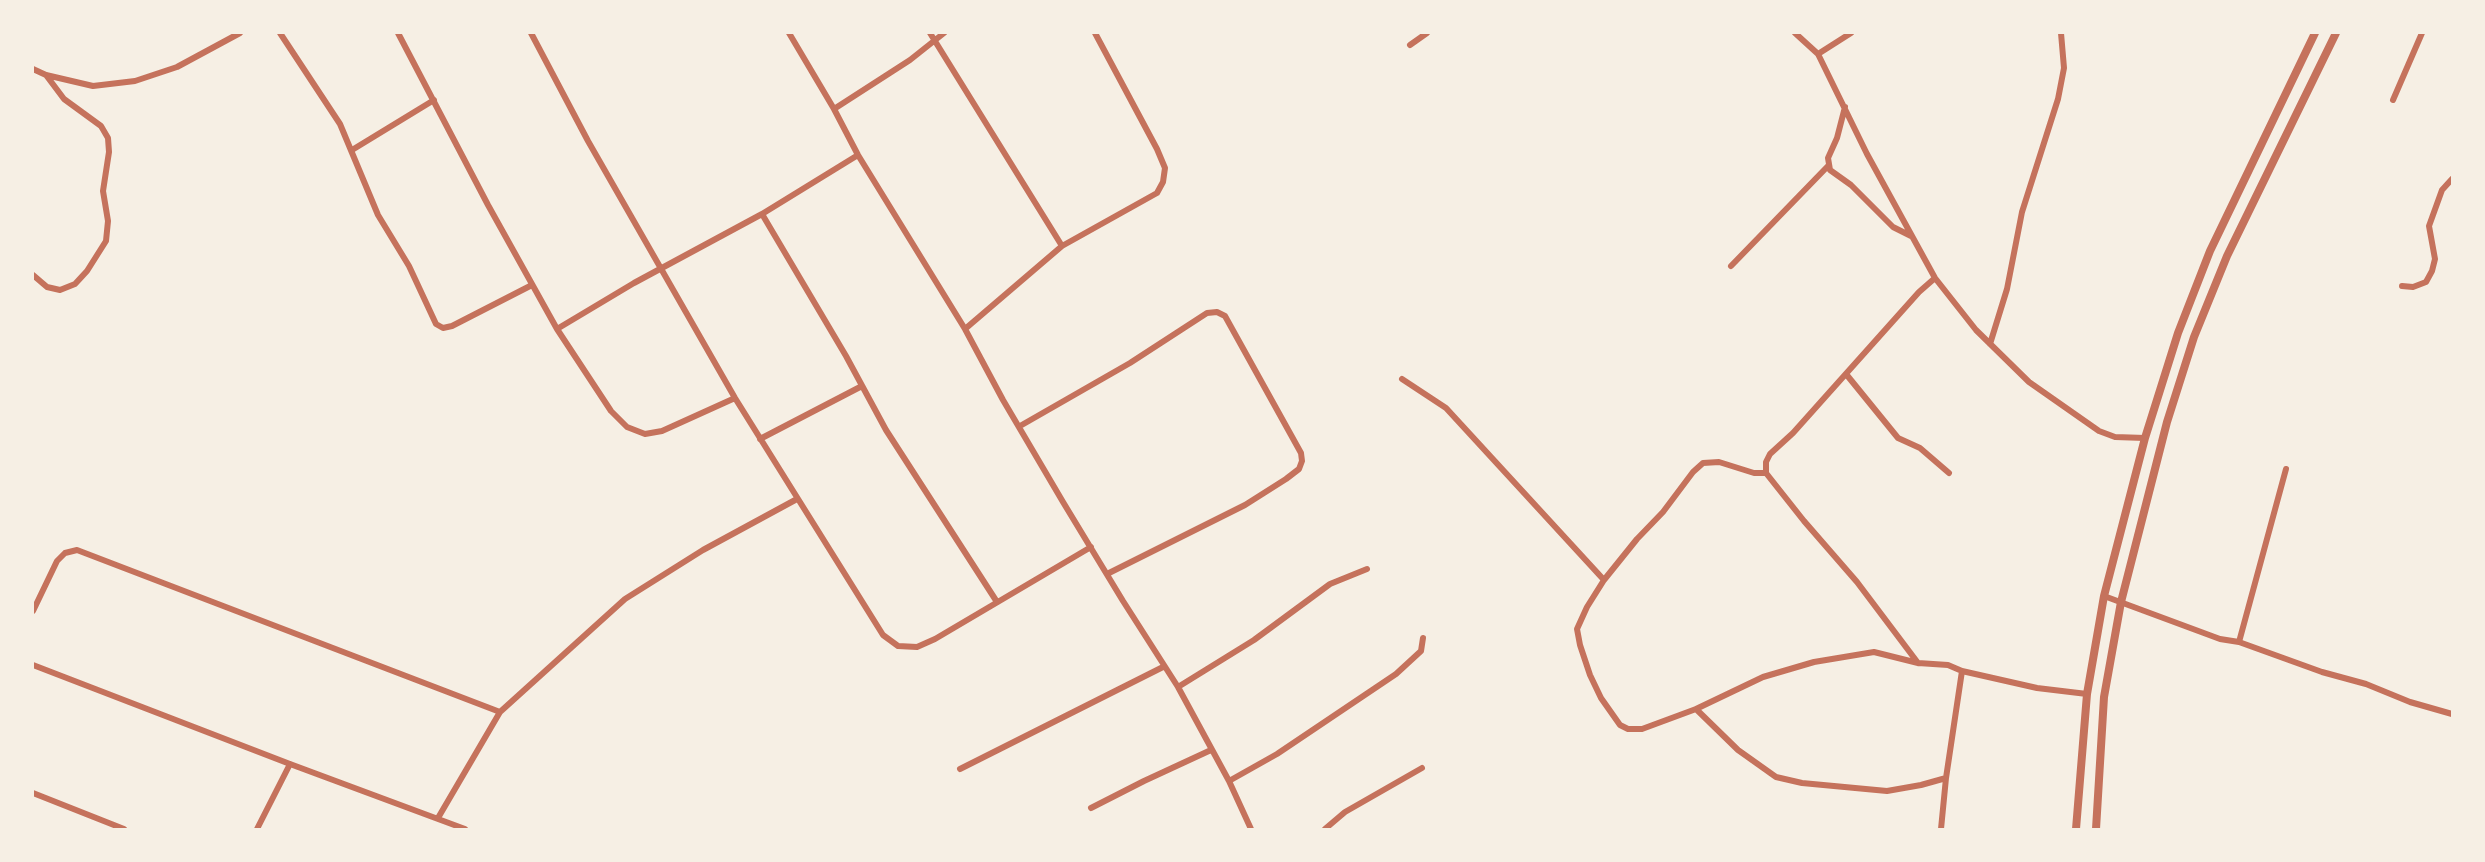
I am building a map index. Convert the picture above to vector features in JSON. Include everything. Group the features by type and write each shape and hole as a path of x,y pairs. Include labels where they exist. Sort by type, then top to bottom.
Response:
{"street":[{"path":"33,69 46,75 93,86 135,81 177,67 240,33"},
{"path":"280,33 340,124 378,215 410,266 436,324 443,328 452,326 532,285"},
{"path":"398,33 532,285 557,329 611,411 627,427 645,434 662,431 735,398"},
{"path":"531,33 588,141 735,398 884,635 898,646 917,647 935,639 1091,547"},
{"path":"789,33 858,155 965,328 1003,400 1163,667 1178,687 1229,782 1251,829"},
{"path":"930,33 1062,246"},
{"path":"834,109 910,60 944,33"},
{"path":"965,328 1062,246 1157,194 1163,182 1165,168 1157,149 1095,33"},
{"path":"1410,45 1426,33"},
{"path":"1795,33 1818,54 1867,154 1935,278 1990,344 2029,382 2099,431 2115,437 2145,438"},
{"path":"1803,33 1808,43"},
{"path":"1818,54 1851,33"},
{"path":"1990,344 2007,290 2022,212 2058,99 2064,68 2061,33"},
{"path":"2076,829 2087,694 2104,596 2145,438 2178,333 2210,251 2315,33"},
{"path":"2096,829 2101,724 2121,602 2164,433 2194,337 2227,256 2336,33"},
{"path":"2393,100 2422,33"},
{"path":"33,275 47,287 60,290 75,284 87,271 106,241 108,221 103,191 109,152 108,138 100,126 64,99 46,75"},
{"path":"352,150 434,100"},
{"path":"1845,106 1837,138 1828,158 1828,166 1836,175 1851,185 1893,227 1913,237"},
{"path":"557,329 762,214 858,155"},
{"path":"1731,266 1828,166"},
{"path":"2402,286 2413,287 2426,282 2433,271 2435,259 2429,226 2442,190 2452,178"},
{"path":"762,214 903,458 997,602"},
{"path":"1918,663 1857,582 1804,522 1766,473 1766,462 1770,454 1793,433 1919,292 1935,278"},
{"path":"1020,426 1130,363 1207,313 1216,312 1225,316 1301,453 1302,461 1299,469 1287,479 1237,509 1107,574"},
{"path":"1846,374 1898,438 1920,448 1949,473"},
{"path":"1402,379 1446,408 1604,580"},
{"path":"760,439 862,386"},
{"path":"1766,473 1754,473 1719,462 1703,463 1693,472 1663,512 1637,539 1604,580 1587,607 1577,629 1580,645 1601,698 1620,725 1628,729 1642,729 1696,709 1763,677 1814,662 1874,652 1918,663 1948,665 1962,671 2037,688 2087,694"},
{"path":"2239,642 2286,469"},
{"path":"438,818 501,712 625,599 703,550 797,499"},
{"path":"33,611 57,561 65,553 77,550 501,712"},
{"path":"1178,687 1254,640 1330,584 1367,569"},
{"path":"2104,596 2220,639 2239,642 2322,672 2366,684 2410,702 2452,714"},
{"path":"1229,782 1277,754 1396,674 1421,651 1423,638"},
{"path":"33,665 465,829"},
{"path":"960,769 1163,667"},
{"path":"1941,829 1948,756 1962,671"},
{"path":"1696,709 1738,750 1776,777 1802,783 1887,791 1946,778"},
{"path":"1091,808 1212,750"},
{"path":"257,829 290,764"},
{"path":"1325,829 1345,812 1422,768"},
{"path":"33,793 124,829"}]}
